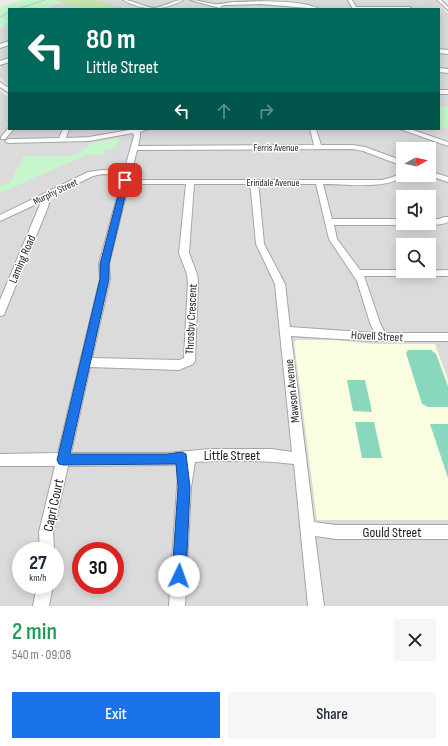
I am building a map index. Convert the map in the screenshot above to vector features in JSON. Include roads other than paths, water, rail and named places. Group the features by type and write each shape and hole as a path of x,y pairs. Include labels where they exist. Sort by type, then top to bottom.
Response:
{"street":[{"path":"129,0 152,8"},
{"path":"158,8 181,0"},
{"path":"193,0 222,8"},
{"path":"214,6 226,2 242,0 314,8"},
{"path":"439,0 448,9"},
{"path":"0,84 8,90"},
{"path":"61,140 66,130"},
{"path":"5,139 88,139 120,131 134,139 145,130"},
{"path":"313,130 318,147"},
{"path":"406,130 448,144"},
{"name":"Ferris Avenue","path":"134,139 146,147 359,148 396,161"},
{"name":"Capri Court","path":"47,542 47,528 105,279 104,264 134,139"},
{"name":"Murphy Street","path":"0,218 40,202 91,174 112,172 126,177"},
{"path":"436,176 448,180"},
{"name":"Erindale Avenue","path":"126,177 141,182 190,182 255,185 319,182 382,182 396,179"},
{"name":"Throsby Crescent","path":"85,365 190,365 193,282 184,252 190,182"},
{"path":"319,182 333,240 362,280 378,337"},
{"name":"Mawson Avenue","path":"255,185 260,244 280,284 316,606"},
{"name":"Laming Road","path":"0,312 40,202"},
{"path":"436,222 447,219"},
{"path":"329,222 396,222"},
{"path":"358,273 448,273"},
{"name":"Hovell Street","path":"286,333 333,333 378,337 448,337"},
{"name":"Little Street","path":"0,460 167,460 185,457 299,455"},
{"path":"177,606 185,457"},
{"name":"Gould Street","path":"308,533 448,532"},
{"path":"41,606 43,594"}],"waterway":[{"path":"20,8 45,0"},
{"path":"0,17 8,13"}]}
